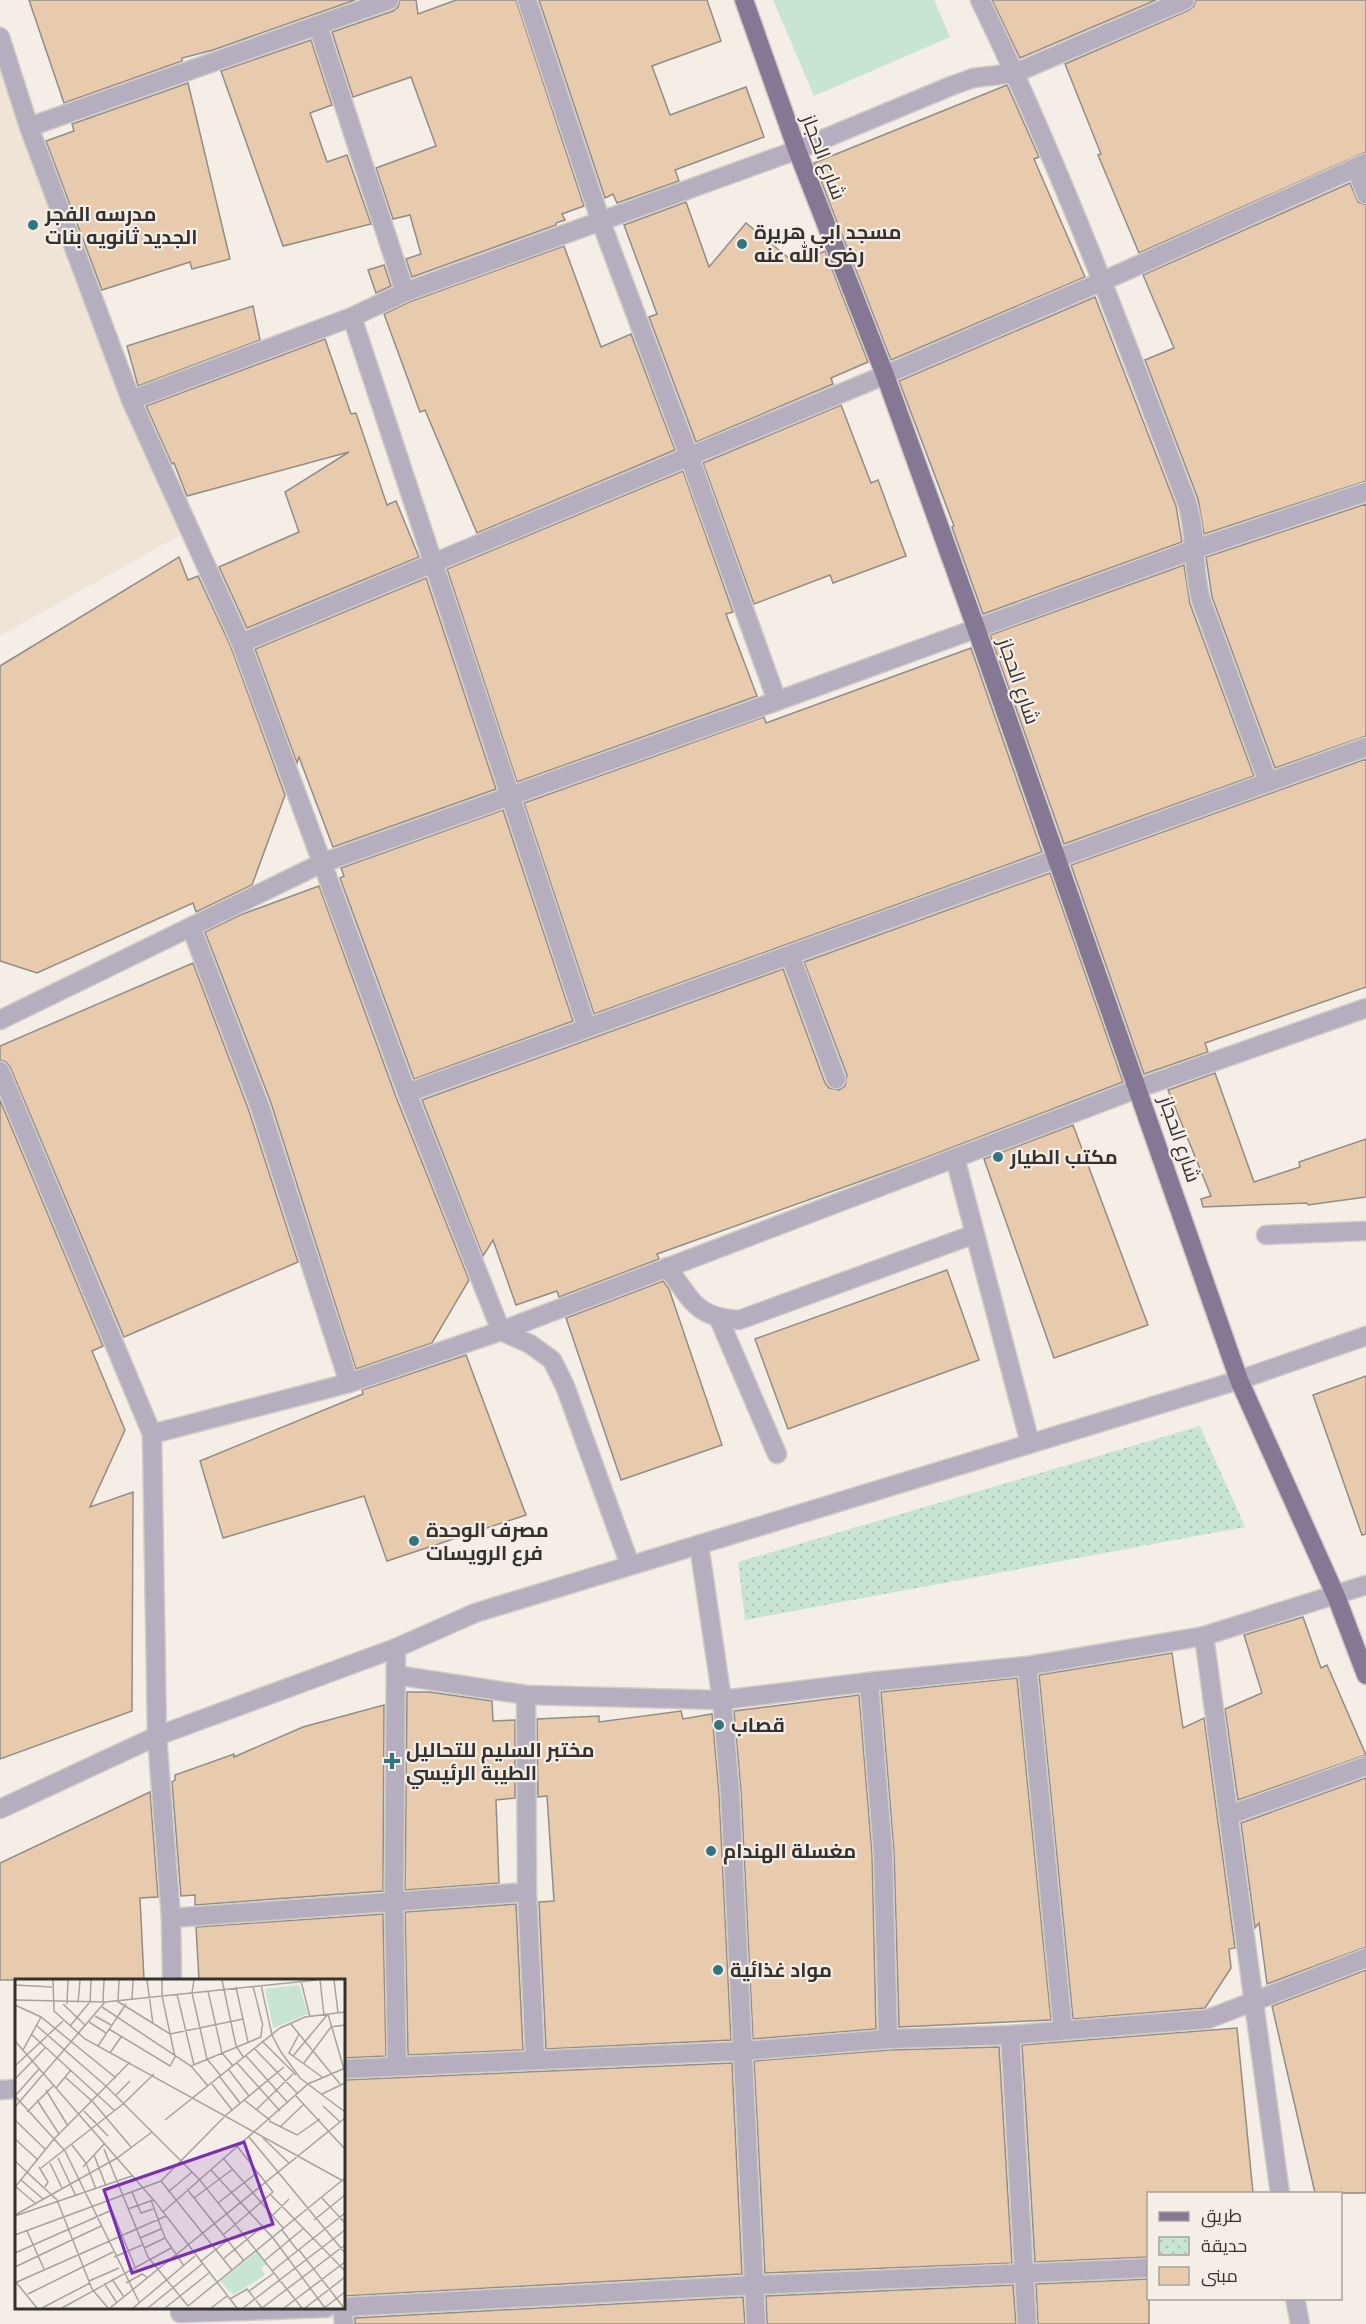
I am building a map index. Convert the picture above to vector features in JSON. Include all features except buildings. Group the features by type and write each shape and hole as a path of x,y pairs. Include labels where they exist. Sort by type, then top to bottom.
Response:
{"main road":[{"name":"شارع الحجاز","path":"744,0 796,150 885,375 976,628 1139,1088 1239,1380 1336,1596 1366,1675"}],"street":[{"path":"29,127 389,0"},
{"path":"527,0 602,222 777,701"},
{"path":"980,0 1015,73 1103,281 1187,503 1194,533 1195,575 1201,600 1268,782"},
{"path":"131,400 352,317 405,292 796,150 973,78 1015,73 1185,0"},
{"path":"318,26 405,292"},
{"path":"0,37 29,127 131,400 241,643 407,1093 501,1331 530,1344 552,1360 565,1386 630,1565"},
{"path":"241,643 885,375 1103,281 1361,165 1366,195"},
{"path":"352,317 587,1028"},
{"path":"0,1020 322,863 1195,549 1366,492"},
{"path":"407,1093 1366,747"},
{"path":"191,927 260,1107 349,1383"},
{"path":"790,955 836,1079"},
{"path":"152,1434 349,1383 501,1331 1139,1088 1366,1008"},
{"path":"0,1071 152,1434 157,1736 171,1918 172,1979"},
{"path":"956,1158 1029,1443"},
{"path":"1266,1235 1366,1231"},
{"path":"667,1267 699,1310 719,1319 739,1320 975,1234"},
{"path":"719,1319 777,1454"},
{"path":"0,1809 157,1736 396,1648 475,1613 1239,1380 1366,1336"},
{"path":"699,1545 722,1700 730,1792 756,2324"},
{"path":"396,1676 526,1695 722,1700 1027,1666 1204,1636 1366,1585"},
{"path":"1204,1636 1280,2192"},
{"path":"396,1648 394,1902 397,2066"},
{"path":"1027,1666 1063,2030"},
{"path":"869,1682 883,1852 888,2039"},
{"path":"526,1695 526,1892 535,2059"},
{"path":"1229,1815 1366,1766"},
{"path":"171,1918 526,1892"},
{"path":"345,2069 743,2050 888,2039 1010,2035 1208,2019 1366,1958"},
{"path":"1010,2035 1027,2324"},
{"path":"0,2090 15,2089"},
{"path":"345,2307 755,2285 1147,2268"},
{"path":"1295,2300 1300,2324"},
{"path":"180,2315 290,2309"},
{"path":"343,2309 344,2324"}],"shaded area":[{"name":"مدرسه الفجر الجديد ثانويه بنات","path":"0,50 187,531 0,636"}],"green space":[{"path":"773,0 934,0 950,37 814,96"},
{"path":"1200,1426 1245,1527 745,1620 738,1562"}],"place":[{"name":"مدرسه الفجر الجديد ثانويه بنات","path":"33,225"},
{"name":"مسجد ابي هريرة رضى الله عنه","path":"742,244"},
{"name":"مكتب الطيار","path":"998,1157"},
{"name":"مصرف الوحدة فرع الرويسات","path":"414,1541"},
{"name":"قصاب","path":"719,1725"},
{"name":"مختبر السليم للتحاليل الطيبة الرئيسي","path":"392,1761"},
{"name":"مغسلة الهندام","path":"711,1851"},
{"name":"مواد غذائية","path":"718,1970"}]}
